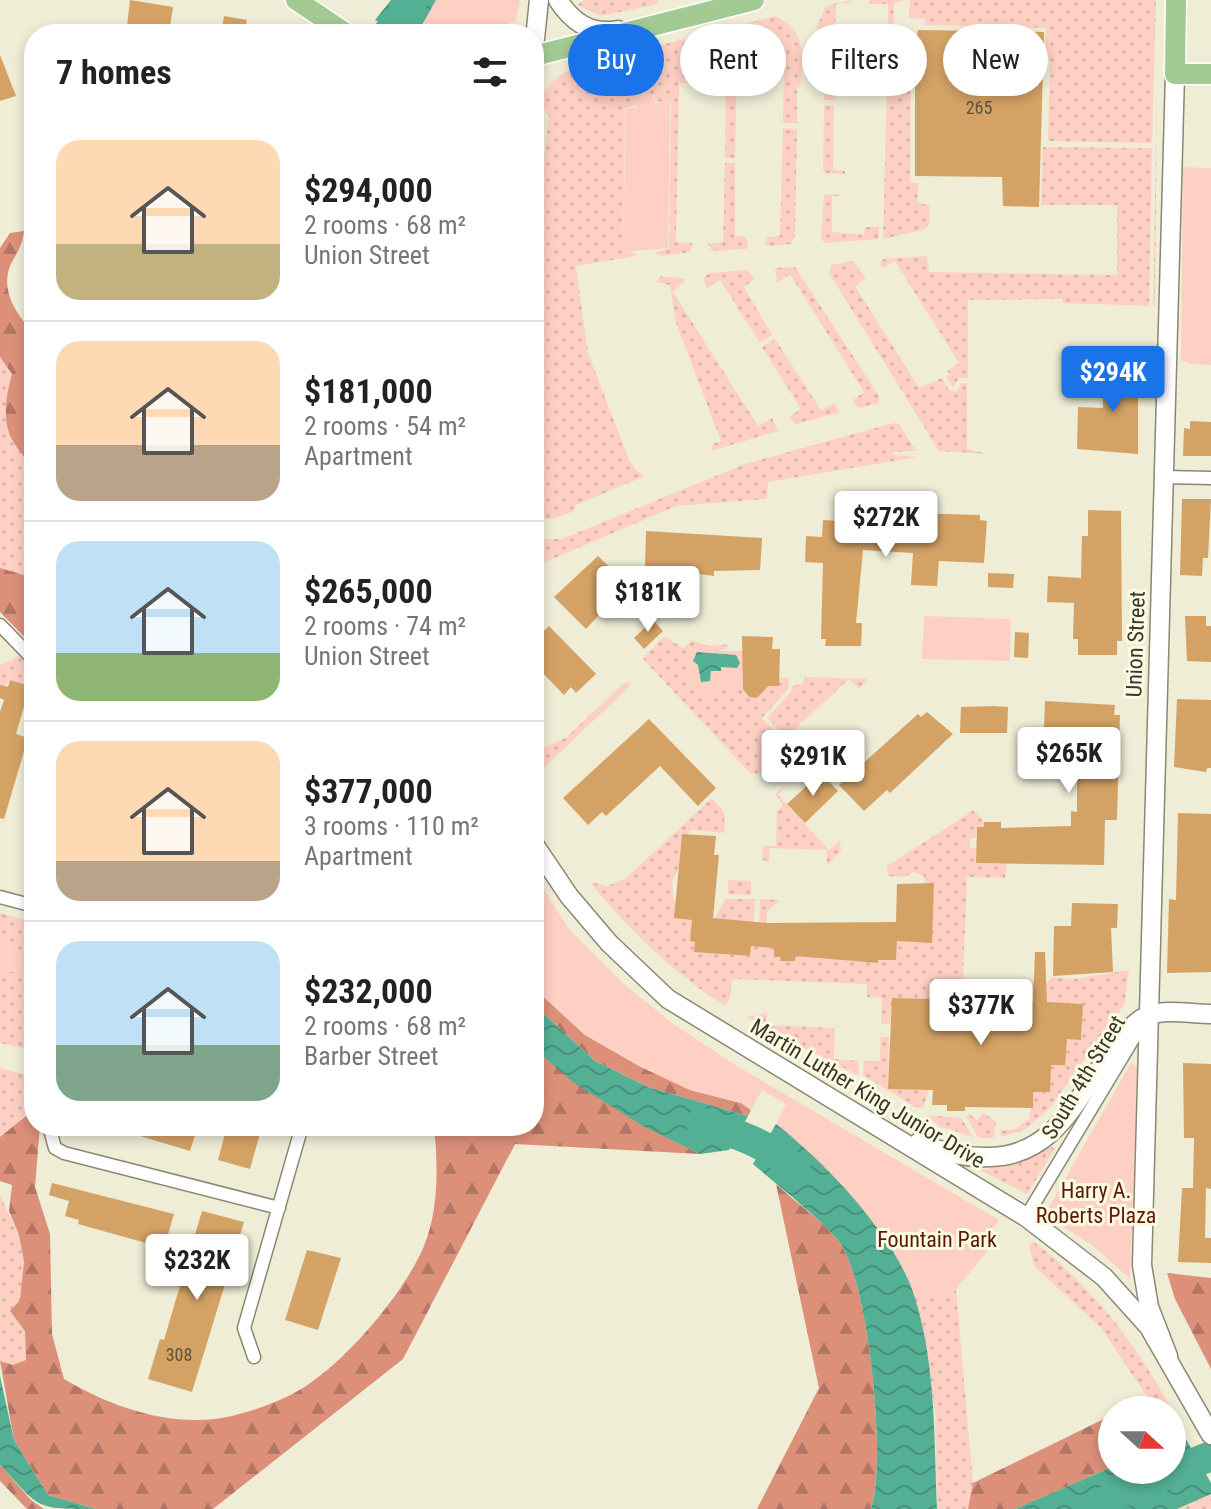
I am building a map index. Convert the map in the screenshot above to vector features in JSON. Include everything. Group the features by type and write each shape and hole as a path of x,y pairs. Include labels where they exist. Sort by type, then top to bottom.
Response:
{"main road":[{"path":"296,0 332,24"},
{"path":"649,24 754,0"},
{"path":"1176,1 1175,74 1211,74"},
{"path":"544,53 568,47"}],"street":[{"path":"536,24 539,0"},
{"path":"558,0 580,24"},
{"name":"Union Street","path":"1168,1356 1149,1307 1142,1265 1175,74"},
{"path":"1164,477 1211,478"},
{"path":"0,625 24,650"},
{"name":"Martin Luther King Junior Drive","path":"544,857 609,943 668,999 1026,1217 1104,1277 1149,1327 1207,1428"},
{"path":"0,897 24,903"},
{"name":"South 4th Street","path":"1026,1217 1149,1015 1211,1014"},
{"path":"841,1104 924,1144 954,1154 1009,1156 1037,1146 1055,1130 1133,1026 1149,1015"},
{"path":"52,1136 55,1148 64,1153 279,1208"},
{"path":"254,1357 244,1328 299,1136"}],"green space":[{"path":"436,0 520,0 516,21 508,24 423,24"},
{"path":"584,0 657,0 658,4 601,16 577,5"},
{"path":"851,0 851,3 836,4 835,24 818,24 826,6"},
{"path":"869,0 906,0 894,3 893,24 888,24 888,4 869,4"},
{"path":"910,0 1156,0 1152,143 1048,141 1048,24 927,25 925,19 909,18"},
{"path":"776,16 793,29 798,36 802,62 801,84 797,89 797,123 783,123 786,24 744,24"},
{"path":"680,40 676,242 692,243 691,252 660,256 655,253 669,248 671,103 656,102 653,96 664,96 664,44"},
{"path":"568,71 568,96 642,96 636,105 625,108 623,252 633,252 637,256 576,266 588,353 629,460 645,476 576,505 572,512 552,519 544,519 544,160 549,116 544,107 544,95 554,80"},
{"path":"1157,93 1155,305 1153,306"},
{"path":"642,96 652,96 655,103 670,103 668,248 623,252 626,109 636,107"},
{"path":"726,96 736,96 735,158 725,158"},
{"path":"824,96 835,96 835,100 824,100"},
{"path":"887,96 911,96 910,183 918,183 917,202 930,206 929,225 923,230 883,239"},
{"path":"824,105 834,106 833,170 845,171 845,174 825,173 823,170"},
{"path":"783,128 797,129 795,237 791,244 765,246 767,237 780,236"},
{"path":"1043,147 1152,148 1149,306 1063,303 1062,299 968,300 968,378 959,378 953,387 946,377 950,374 947,371 959,363 895,261 883,268 880,264 883,259 927,256 929,272 1117,275 1117,205 1041,205"},
{"path":"725,163 735,163 735,236 746,237 748,245 746,249 712,251 708,244 723,242"},
{"path":"1183,167 1211,168 1211,365 1190,364 1181,360"},
{"path":"824,194 846,195 832,196 832,232 864,235 865,227 879,227 878,239 825,243 821,239"},
{"path":"24,231 21,245 10,266 7,285 12,303 24,322 24,457 7,427 7,400 12,374 0,357 0,248 10,233"},
{"path":"853,261 866,278 855,286 919,388 942,378 949,390 957,392 961,383 967,383 967,449 987,454 939,451 829,273 831,265"},
{"path":"795,267 879,396 878,403 860,408 855,405 853,400 864,392 790,274 777,283 775,268"},
{"path":"747,270 755,279 744,287 772,335 760,343 720,280 707,288 703,279 709,273"},
{"path":"661,276 686,279 673,292 758,426 772,418 778,431 711,451 713,444 721,441 676,323 670,285 656,282"},
{"path":"775,339 821,410 834,403 839,413 795,424 789,417 801,409 762,347"},
{"path":"0,357 12,374 7,400 7,427 24,457 24,575 0,568"},
{"path":"893,423 899,424 916,451 893,452 893,455 918,457 768,482 767,499 676,506 544,563 544,539 562,539 745,464"},
{"path":"0,568 24,575 24,637 0,612"},
{"path":"924,616 1011,619 1010,661 922,659"},
{"path":"664,636 683,648 692,641 711,646 729,644 726,649 712,652 706,648 686,658 689,688 704,699 720,686 743,685 747,696 757,698 766,686 779,686 779,678 789,678 788,689 762,718 789,747 760,774 750,773 643,659"},
{"path":"699,644 712,651 744,651 743,685 721,686 704,699 689,688 686,654"},
{"path":"19,656 24,660 24,684 10,680 0,692 0,665"},
{"path":"804,677 868,679 859,689 849,679 786,737 767,718 791,692 792,686 803,683"},
{"path":"631,682 544,768 544,747 567,737 624,683"},
{"path":"787,784 778,795 829,850 840,840 841,851 829,864 827,850 770,848 769,863 762,859 763,846 776,846 777,812 783,805 775,794"},
{"path":"712,798 724,812 725,833 690,830 689,834 682,834 679,868 672,882 674,902 678,903 674,918 696,920 690,941 695,942 695,952 750,956 751,946 758,946 760,899 780,900 767,912 767,935 775,936 774,957 781,957 781,961 794,961 795,938 849,961 896,960 897,941 931,942 934,884 925,883 924,876 914,872 905,877 888,876 887,866 974,810 984,822 984,827 977,828 976,838 970,838 970,848 977,848 976,863 1001,864 1008,859 1005,878 967,877 963,979 1047,983 1052,977 1075,979 1129,970 1124,1005 1048,1110 1024,1130 1001,1137 1000,1131 1015,1129 1029,1119 1033,1092 1067,1039 1081,1039 1083,1004 893,998 890,1024 881,1024 882,998 867,997 867,984 732,979 730,998 725,1006 652,949 590,882 607,886 625,879"},
{"path":"728,880 751,881 751,895 728,894"},
{"name":"Fountain Park","path":"544,890 569,929 624,984 672,1023 737,1066 999,1220 992,1231 1001,1235 956,1289 941,1300 914,1295 875,1224 827,1169 776,1124 786,1104 762,1090 751,1110 741,1103 690,1090 585,1035 544,997"},
{"path":"726,899 755,899 753,940 752,922 714,919"},
{"path":"0,913 24,919 24,1049 0,1043"},
{"path":"0,944 24,951 22,975 0,968"},
{"path":"544,997 585,1035 641,1067 690,1090 741,1103 751,1110 748,1116 648,1087 595,1061 544,1014"},
{"path":"767,1013 766,1025 835,1028 834,1059 858,1061 859,1076 746,1017"},
{"path":"881,1027 882,1037 889,1037 888,1088 929,1090 923,1108 915,1107 863,1075 864,1061 880,1061"},
{"path":"544,1056 614,1107 700,1154 515,1144 403,1359 213,1509 96,1509 48,1495 14,1440 0,1361 13,1365 26,1360 25,1331 10,1311 20,1300 24,1262 19,1235 9,1211 12,1185 0,1181 0,1137 24,1118 24,1136 39,1136 35,1187 50,1234 52,1334 64,1379 136,1411 195,1420 215,1419 257,1409 296,1392 333,1365 370,1328 402,1286 424,1246 436,1187 435,1136 544,1136"},
{"name":"Harry A. Roberts Plaza","path":"1131,1063 1138,1067 1130,1279 1092,1245 1048,1217 1046,1212"},
{"path":"0,1068 24,1074 24,1114 0,1137"},
{"path":"983,1113 996,1121 994,1138 978,1138 967,1117 969,1114 978,1120"},
{"path":"926,1115 961,1118 973,1137 939,1126"},
{"path":"1052,1147 1055,1149 1027,1194 980,1170 1018,1163"},
{"path":"776,1184 833,1235 850,1264 867,1332 876,1415 877,1454 871,1509 757,1509 819,1388"},
{"path":"0,1195 19,1235 24,1262 20,1320 25,1331 26,1361 13,1365 0,1361"},
{"path":"964,1221 1001,1235 956,1289 973,1483 968,1509 937,1509 935,1413 914,1295"},
{"path":"1033,1241 1055,1259 1112,1318 1164,1396 1147,1396 1101,1328 1034,1266 1029,1246"},
{"path":"1167,1273 1211,1278 1211,1369 1175,1299"},
{"path":"1098,1422 1098,1473 1015,1509 968,1509 973,1483"},
{"path":"0,1465 31,1500 44,1509 27,1509 0,1481"},
{"path":"1211,1494 1211,1509 1177,1509"}],"water":[{"path":"391,0 436,0 423,24 383,24 375,20"},
{"path":"697,652 736,655 740,663 737,668 721,667 721,671 711,671 710,681 701,682 698,665 693,661"},
{"path":"544,1014 595,1061 648,1087 748,1116 729,1150 700,1154 643,1126 574,1083 544,1057"},
{"path":"776,1124 816,1159 857,1202 906,1274 927,1350 933,1403 937,1509 871,1509 877,1454 876,1415 867,1333 859,1295 850,1264 833,1234 753,1164"},
{"path":"0,1376 14,1440 48,1495 96,1509 40,1504 0,1465"},
{"path":"1186,1439 1211,1483 1211,1494 1177,1509 1015,1509 1098,1473 1098,1484 1186,1484"}],"building":[{"path":"130,0 173,7 170,24 127,24"},
{"path":"224,16 247,20 246,24 223,24"},
{"path":"927,30 943,30 943,96 1042,96 1039,207 1003,206 1002,177 915,176 915,96 927,96"},
{"path":"0,55 16,96 0,101"},
{"path":"1114,356 1135,356 1138,454 1077,449 1078,407 1103,408 1103,388 1111,388 1114,381"},
{"path":"1190,421 1211,422 1211,456 1183,456 1184,428 1190,429"},
{"path":"1182,499 1211,499 1208,558 1203,558 1202,576 1180,575"},
{"path":"1088,510 1121,511 1122,641 1117,641 1117,655 1078,655 1078,639 1073,639 1074,603 1047,602 1048,576 1081,578 1082,536 1088,536"},
{"path":"871,512 980,515 980,520 987,521 984,563 939,561 937,586 911,585 913,553 863,550 856,623 862,623 861,646 825,646 826,639 821,639 823,563 805,562 806,536 822,537 823,520 870,523"},
{"path":"646,531 762,538 760,570 714,571 714,576 645,567"},
{"path":"598,556 627,584 586,629 554,597"},
{"path":"988,573 1014,574 1013,588 988,587"},
{"path":"1185,616 1206,616 1206,626 1211,626 1211,662 1187,661"},
{"path":"653,620 663,631 644,649 634,638"},
{"path":"549,626 596,674 576,693 571,687 564,695 544,674 544,631"},
{"path":"1015,632 1029,633 1028,658 1014,657"},
{"path":"742,636 773,637 772,649 780,649 779,686 768,686 757,698 749,697 743,689"},
{"path":"10,680 24,684 24,707 16,734 24,737 24,752 4,819 0,818 0,712 4,700 0,698 0,685 8,687"},
{"path":"1177,699 1211,700 1211,768 1207,768 1206,772 1174,767"},
{"path":"1045,701 1115,705 1114,715 1120,715 1117,820 1105,820 1104,865 976,863 977,827 984,827 984,822 1001,822 1001,828 1071,826 1071,811 1077,812 1077,774 1072,773 1070,752 1062,752 1063,729 1044,728"},
{"path":"961,707 1008,707 1007,733 960,733"},
{"path":"927,712 953,734 890,793 887,790 864,811 839,785 918,714 921,717"},
{"path":"649,719 716,788 698,806 660,766 606,816 602,812 588,825 563,798"},
{"path":"821,773 838,791 805,823 787,804"},
{"path":"1178,813 1211,814 1211,972 1167,973 1169,899 1176,900"},
{"path":"682,834 716,836 714,855 719,855 713,918 767,923 896,922 897,884 934,883 932,943 897,941 896,960 878,960 878,963 795,956 795,961 780,961 781,957 774,957 774,948 751,946 750,956 694,952 695,942 690,941 692,920 674,918"},
{"path":"1072,903 1118,904 1117,928 1111,928 1113,972 1053,976 1054,926 1071,926"},
{"path":"1035,952 1045,952 1047,1002 1083,1004 1081,1040 1067,1039 1065,1065 1051,1065 1050,1092 1033,1092 1033,1108 965,1107 965,1111 947,1111 947,1105 932,1105 933,1090 888,1089 892,998 1033,1002"},
{"path":"1183,1063 1211,1064 1211,1189 1206,1188 1205,1238 1211,1238 1211,1263 1178,1262 1182,1188 1193,1188 1194,1138 1184,1138"},
{"path":"140,1136 195,1136 190,1151"},
{"path":"224,1136 259,1136 250,1169 218,1160"},
{"path":"52,1183 174,1214 164,1248 78,1224 79,1220 65,1216 69,1201 49,1195"},
{"path":"202,1211 244,1222 192,1392 148,1379 160,1339 164,1340"},
{"path":"307,1250 341,1258 318,1330 285,1320"}],"waterway":[{"path":"395,24 413,0"},
{"path":"701,1123 763,1146 796,1170"},
{"path":"1090,1509 1129,1489 1211,1456"}]}
